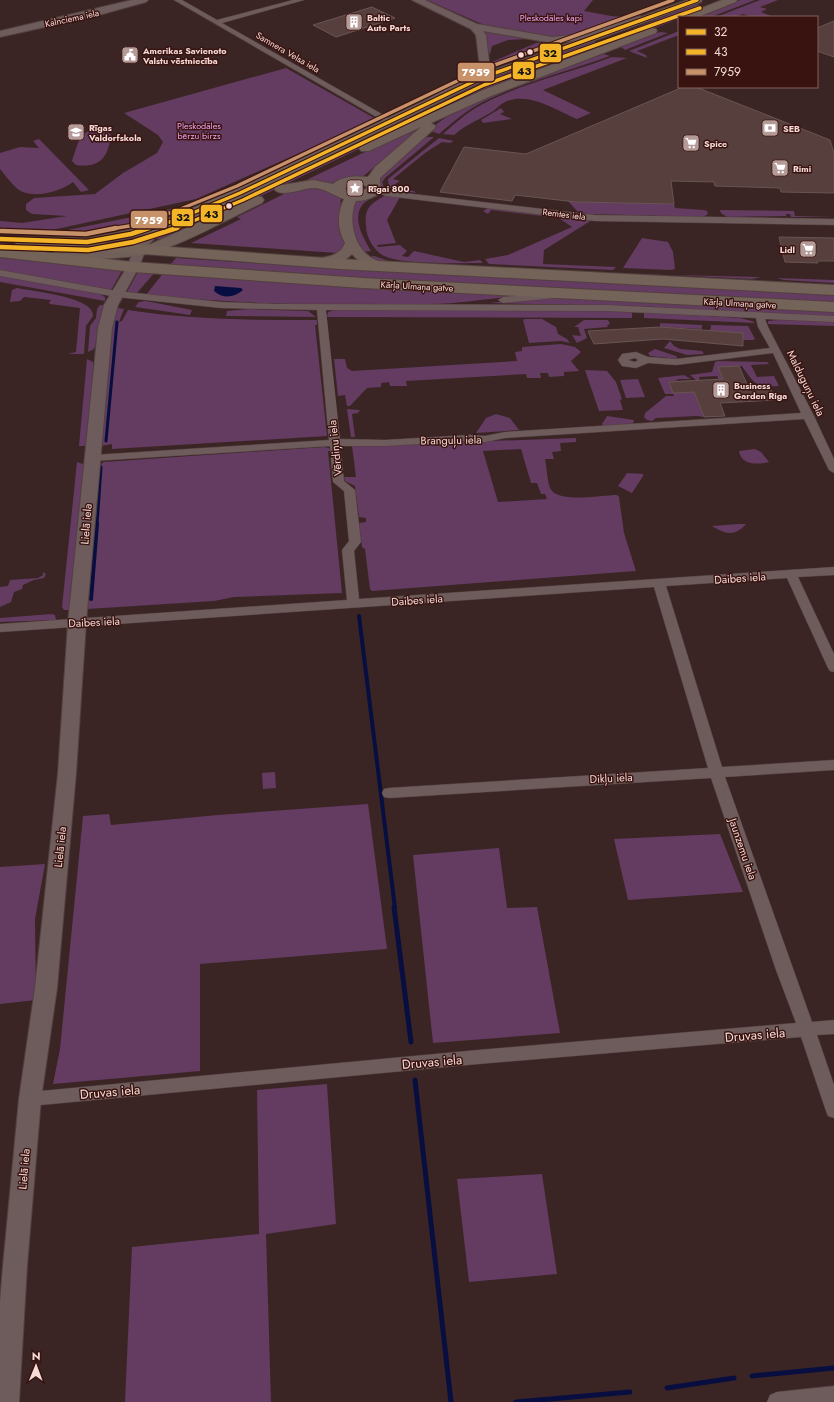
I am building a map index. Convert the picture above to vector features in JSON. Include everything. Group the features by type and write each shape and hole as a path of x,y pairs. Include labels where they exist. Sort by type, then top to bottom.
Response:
{"highway":[{"name":"Kārļa Ulmaņa gatve","path":"0,239 151,249 315,263 834,290"},
{"name":"Kārļa Ulmaņa gatve","path":"0,252 133,267 362,283 571,295 834,307"}],"main road":[{"path":"702,0 699,2 702,5 716,6"},
{"path":"691,16 732,0"},
{"path":"21,241 87,242 131,234 176,220 209,207 304,164 432,101 511,66 653,17 694,1"},
{"path":"608,47 602,42 604,38 677,11 694,1"},
{"path":"40,256 101,255 151,249 199,228 431,117 488,93 678,20"},
{"path":"280,189 313,184 338,189 340,193 351,197 368,195 374,187 374,177 380,170 428,128 446,115 488,93"},
{"path":"338,189 342,183 349,180 363,180 374,187"},
{"path":"351,197 345,210 344,221 352,243 368,261 393,267"},
{"path":"199,228 187,226 185,222 209,207"},
{"path":"315,263 329,261 341,256 348,252 352,243"}],"street":[{"name":"Kalnciema iela","path":"0,34 99,12 143,0"},
{"name":"Samnera Velsa iela","path":"177,0 390,121"},
{"path":"217,22 301,0"},
{"path":"417,0 474,27 552,40 583,37 629,22 653,17"},
{"path":"432,101 443,93 480,75 485,70 481,35 474,27"},
{"name":"Remtes iela","path":"374,187 386,193 595,218 834,222"},
{"path":"133,267 151,249 142,242 151,234 176,220"},
{"name":"Lielā iela","path":"6,1402 15,1266 30,1099 46,988 71,735 77,623 105,328 108,314 117,294 133,267"},
{"path":"0,273 117,294 221,305 321,307 607,308 760,317 834,319"},
{"path":"438,307 523,298 571,295"},
{"name":"Vērdiņu iela","path":"321,307 339,482 349,490 355,542 348,550 353,605"},
{"name":"Malduguņu iela","path":"760,317 762,326 776,350 834,470"},
{"name":"Malduguņu iela","path":"646,360 676,362 776,350"},
{"name":"Branguļu iela","path":"93,458 335,443 385,443 469,438 485,439 505,435 809,416"},
{"name":"Daibes iela","path":"0,628 834,571"},
{"path":"791,574 834,668"},
{"name":"Jaunzemu iela","path":"659,583 716,771 834,1111"},
{"name":"Dikļu iela","path":"389,793 716,771 834,765"},
{"name":"Druvas iela","path":"30,1099 470,1058 834,1027"},
{"path":"777,1402 834,1396"}],"green space":[{"name":"Pleskodāles kapi","path":"427,0 593,0 584,11 625,17 624,20 570,36 552,37 491,28"},
{"path":"740,0 755,0 714,16 699,16"},
{"path":"760,0 778,0 760,7 767,9 761,12 771,16 750,16 743,14 738,16 719,16"},
{"path":"696,4 707,8 686,16 678,16 678,19 610,45 607,41 610,38"},
{"path":"485,31 528,39 508,40 492,46 490,54 488,55 483,32"},
{"path":"678,31 678,35 637,51 646,55 647,58 629,51"},
{"path":"660,32 668,33 625,50 621,47"},
{"path":"597,38 595,42 602,48 440,110 200,225 191,224 192,220 194,219 256,191 437,101 516,68"},
{"path":"555,41 489,68 492,62 536,43"},
{"path":"604,54 610,56 512,89 481,103 459,117 439,134 431,131 439,122 457,111 510,88"},
{"path":"612,57 627,58 543,90 591,113 577,119 542,103 532,100 514,99 503,103 492,112 454,135 443,134 474,109 490,100 524,86"},
{"name":"Pleskodāles bērzu birzs","path":"286,68 376,119 196,199 52,230 32,232 0,229 0,221 22,223 67,216 32,214 26,210 26,204 34,198 95,194 123,173 157,153 163,142 158,135 124,113"},
{"path":"501,108 504,112 500,114 512,119 483,123 481,120"},
{"path":"434,119 361,178 333,185 300,183"},
{"path":"380,120 380,122 258,180 212,198 200,200"},
{"path":"97,129 107,131 111,135 108,150 97,163 84,166 76,165 72,161 82,136 91,130"},
{"path":"434,137 385,178 382,182 384,188 380,188 376,177 422,138"},
{"path":"439,138 454,141 450,143 442,142 425,153 393,179 400,181 395,184 396,188 414,191 416,193 389,188 388,179"},
{"path":"39,139 89,190 81,192 73,182 61,189 39,194 25,193 14,186 0,169 0,153 20,147 39,148 33,141"},
{"path":"319,187 341,198 339,222 347,247 337,253 191,243 241,219 237,217 294,189"},
{"path":"375,194 380,195 363,204 358,216 360,228 371,251 364,252 356,239 352,228 353,210 355,202"},
{"path":"386,195 400,197 387,220 396,243 377,245 378,247 400,245 407,251 402,256 408,257 414,251 464,262 480,260 483,263 404,261 380,254 369,239 366,230 366,214 367,210 376,201"},
{"path":"568,201 674,204 675,208 704,210 707,211 708,214 703,217 588,214 577,211"},
{"path":"176,208 147,221 97,235 80,237 48,234"},
{"path":"488,208 592,220 544,250 543,264 616,267 613,270 489,264 485,259 508,255 572,227 559,218 491,210 488,214 483,211"},
{"path":"720,210 794,211 795,216 834,217 791,217 790,214 786,214 786,216 727,217 721,213"},
{"path":"180,223 179,227 187,230 164,240 152,238"},
{"path":"642,238 668,242 673,252 675,269 623,268"},
{"path":"0,243 110,253 72,252 0,245"},
{"path":"374,256 395,263 671,275 631,275 384,263 367,257"},
{"path":"0,258 123,269 111,290 0,270"},
{"path":"176,258 359,270 834,294 834,303 453,286 169,266"},
{"path":"139,270 156,271 137,293 127,292"},
{"path":"164,272 519,296 442,304 360,305 253,303 146,295"},
{"path":"671,275 761,277 752,279"},
{"path":"0,276 100,294 105,297 105,301 0,282"},
{"path":"777,278 834,280 834,283 784,280"},
{"path":"17,288 61,296 84,304 91,309 93,316 86,326 84,354 68,354 76,352 80,308 50,304 49,303 51,300 24,297 20,301 10,302 12,290"},
{"path":"556,298 834,311 834,317 635,306 489,303"},
{"path":"145,301 192,310 190,315 135,307 139,302"},
{"path":"100,305 104,305 95,346 94,349 88,352 90,326 96,318 97,309"},
{"path":"118,308 124,309 119,322 122,321 128,310 199,318 317,320 317,325 315,325 327,436 112,449 112,444 101,446 109,336"},
{"path":"249,309 308,311 316,317 226,316 227,311"},
{"path":"335,310 632,311 632,318 327,317 328,312"},
{"path":"644,312 740,318 755,323 644,318"},
{"path":"542,319 556,327 558,334 567,339 570,343 561,341 529,343 523,320"},
{"path":"584,320 608,320 610,324 607,325 608,327 584,329 587,338 577,343 572,335 581,336 578,327 574,327"},
{"path":"768,321 834,321 834,326 768,324"},
{"path":"660,323 702,325 702,329 660,327"},
{"path":"711,325 748,326 755,339 743,340 742,333 710,331"},
{"path":"670,341 674,346 680,349 702,351 704,354 687,355 664,348"},
{"path":"561,344 575,347 581,352 571,361 579,371 564,372 564,376 549,377 548,373 540,373 541,378 527,378 526,374 406,381 407,386 390,386 389,382 381,383 381,387 367,388 350,406 347,406 345,395 338,396 334,359 345,359 347,368 352,371 517,361 515,352 522,351 522,347"},
{"path":"655,349 676,356 678,359 650,356 648,353"},
{"path":"87,359 93,362 88,446 79,446"},
{"path":"715,362 767,362 769,364 751,365 757,377 774,376 779,386 757,384 742,366 719,367 724,380 719,380 717,376 699,377 700,381 669,382 673,393 694,392 704,417 656,418 652,421 647,420 644,417 645,413 666,396 674,396 673,394 665,394 658,378 684,375 691,379 679,379 675,381 696,380 690,375 712,372"},
{"path":"585,370 607,371 616,382 622,399 620,400 623,410 599,411"},
{"path":"638,379 645,397 626,398 620,380"},
{"path":"347,409 360,410 358,413 352,414 355,437 351,437"},
{"path":"496,414 510,418 519,430 476,433 486,418"},
{"path":"607,416 634,420 633,424 603,426 602,424"},
{"path":"576,438 576,442 560,443 561,451 552,452 554,459 545,459 550,488 554,493 561,496 570,497 580,498 617,495 619,497 624,533 636,571 372,591 370,589 365,549 362,547 359,523 366,522 366,518 359,517 355,486 345,481 344,477 356,477 352,446","holes":["521,449 531,483 537,483 541,494 545,494 547,499 498,502 483,451"]},
{"path":"324,447 329,448 331,451 328,451 342,593 234,597 214,601 87,609 99,468 103,462"},
{"path":"755,449 761,452 769,462 755,464 746,461 740,456 739,451"},
{"path":"77,462 83,464 85,467 71,610 64,610 62,607"},
{"path":"627,473 643,474 632,493 618,486"},
{"path":"746,524 738,531 730,533 721,531 712,526"},
{"path":"43,572 46,574 44,578 34,580 23,585 22,589 14,592 11,602 0,607 0,587 8,586 10,580 38,578 43,575"},
{"path":"51,614 55,615 56,620 0,622 0,618"},
{"path":"275,772 276,788 263,789 262,773"},
{"path":"368,804 387,949 200,964 200,1071 53,1084 60,1049 83,816 109,814 111,825 218,815"},
{"path":"720,834 743,892 628,900 614,839"},
{"path":"499,848 507,908 537,907 560,1033 433,1043 413,855"},
{"path":"45,864 35,919 36,1000 0,1004 0,867"},
{"path":"327,1084 336,1224 266,1234 271,1402 125,1402 132,1247 259,1234 257,1090"},
{"path":"542,1174 557,1274 469,1282 457,1179"}],"shaded area":[{"path":"215,286 241,288 243,290 236,295 225,296 217,294 214,291"}],"building":[{"name":"Baltic Auto Parts","path":"372,7 395,18 336,37 313,25"},
{"path":"834,21 834,57 818,51 818,28"},
{"name":"Spice","path":"681,88 699,88 830,140 834,153 834,193 781,192 780,188 715,186 714,182 671,181 674,204 576,202 515,195 512,201 440,192 464,147 526,154"},
{"name":"Lidl","path":"779,237 834,238 834,261 817,261 818,263 785,262"},
{"path":"660,327 743,333 743,346 663,339 594,344 588,331"},
{"name":"Business Garden Riga","path":"739,366 749,389 770,388 776,400 720,403 725,416 704,417 694,392 673,393 669,382 723,379 718,367"}],"waterway":[{"path":"106,441 117,322"},
{"path":"97,525 101,467"},
{"path":"91,599 97,524"},
{"path":"359,616 395,908"},
{"path":"394,907 411,1042"},
{"path":"415,1080 451,1402"},
{"path":"752,1376 834,1368"},
{"path":"667,1388 734,1378"},
{"path":"516,1402 630,1392"}],"transit line":[{"name":"7959","path":"1,231 86,234 129,226 173,212 237,186 478,71 673,0"},
{"name":"32","path":"0,239 87,242 131,234 176,220 240,193 481,78 697,0"},
{"name":"43","path":"0,247 88,250 133,242 178,228 243,200 484,85 700,8"}],"place":[{"name":"Baltic Auto Parts","path":"354,22"},
{"name":"Amerikas Savienoto Valstu vēstniecība","path":"130,55"},
{"name":"SEB","path":"770,128"},
{"name":"Rīgas Valdorfskola","path":"76,132"},
{"name":"Spice","path":"691,143"},
{"name":"Rimi","path":"780,168"},
{"name":"Rīgai 800","path":"355,188"},
{"name":"Lidl","path":"808,249"},
{"name":"Business Garden Riga","path":"721,390"}]}
